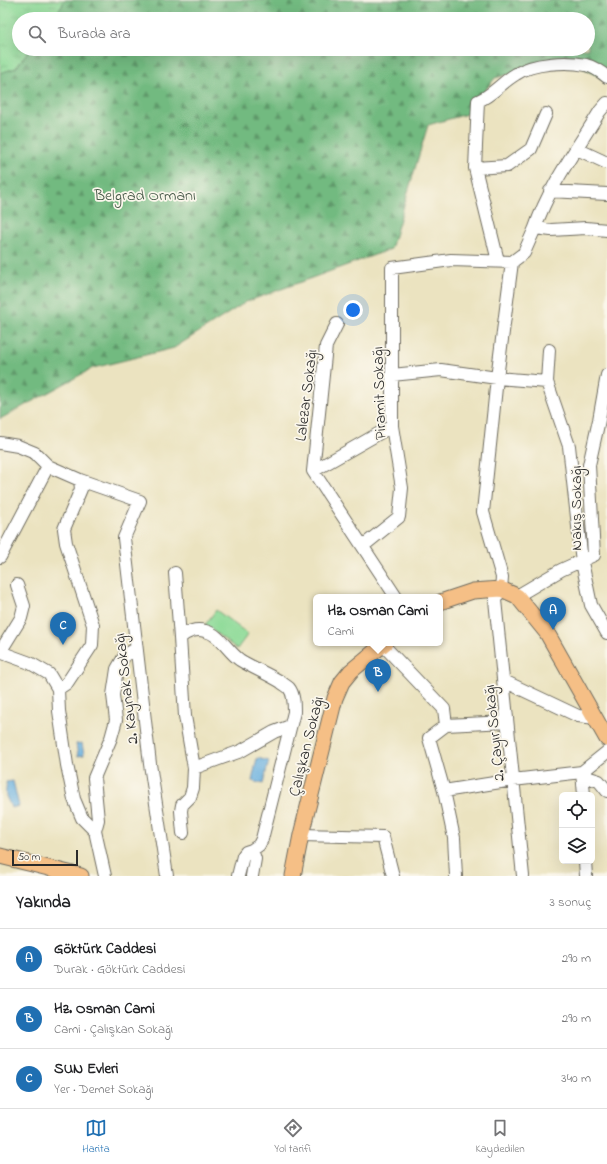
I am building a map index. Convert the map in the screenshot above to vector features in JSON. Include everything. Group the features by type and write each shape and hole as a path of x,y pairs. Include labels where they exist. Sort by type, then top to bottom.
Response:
{"main road":[{"path":"443,601 473,591 501,589 517,596 547,633 607,739"},
{"name":"Çalışkan Sokağı","path":"293,876 301,835 335,698 342,682 351,671 382,646"},
{"path":"0,856 81,876"}],"street":[{"path":"607,77 596,69 586,65 544,64 533,66 515,74 489,96 478,101 475,168 498,261 512,262 524,253 550,191 600,110 607,103"},
{"path":"475,168 507,166 531,149 546,114"},
{"path":"577,148 607,163"},
{"path":"550,191 607,194"},
{"path":"535,228 551,230 586,228 607,230"},
{"name":"Piramit Sokağı","path":"363,546 399,517 402,488 392,426 392,268 451,260 498,261"},
{"name":"2. Çayır Sokağı","path":"512,262 497,378 483,512 502,577 501,589 495,600 504,681 506,722 523,876"},
{"name":"Lalezar Sokağı","path":"313,471 326,346 337,324"},
{"path":"549,350 547,382 570,446 582,562 592,605 607,633"},
{"path":"392,375 441,370 497,378 547,382"},
{"name":"Nakış Sokağı","path":"517,596 561,570 582,562 594,555 589,465 603,420 607,375"},
{"path":"392,426 313,471 394,594"},
{"path":"0,443 18,446 35,453 48,466 80,480 81,489 64,529 66,543 94,625 92,645 67,683 58,689"},
{"path":"0,557 48,466"},
{"name":"2. Kaynak Sokağı","path":"80,480 140,501 124,538 150,764 167,876"},
{"path":"174,573 185,716 194,768 193,788 190,797 182,805 181,811 184,833"},
{"path":"17,585 24,606 21,618 0,652 30,663 49,674 58,689 59,711 74,799 82,818 95,831"},
{"path":"180,638 188,632 197,630 206,631 216,637 240,660 268,674 289,688 294,698 294,712 262,839 259,845 246,852 243,856 238,876"},
{"path":"386,646 444,709 446,725"},
{"path":"105,876 95,831 98,820 94,778 111,738 116,720 113,695 117,669 124,655 136,649"},
{"path":"504,681 578,716 596,718"},
{"path":"456,876 454,838 444,792 429,738 446,725 506,722"},
{"path":"194,768 241,751 274,732 290,726"},
{"path":"583,774 607,752"},
{"path":"444,792 513,780 583,774 598,780 607,791"},
{"path":"583,774 584,792"},
{"path":"301,835 383,837 393,876"},
{"path":"252,850 255,859 252,876"},
{"path":"585,864 586,876"}],"green space":[{"path":"0,0 64,0 57,12 12,12 12,56 25,56 16,68 0,73"},
{"name":"Belgrad Ormanı","path":"64,0 607,0 607,81 581,67 534,68 495,78 467,114 428,125 391,249 246,302 174,348 93,368 0,419 0,73 16,68 25,56 595,56 595,12 57,12"},
{"path":"216,610 248,634 237,649 205,625"}],"water":[{"path":"82,743 84,755 78,756 76,744"},
{"path":"257,758 269,761 263,784 252,781"},
{"path":"13,781 19,806 11,808 6,796 6,782"}],"place":[{"name":"Göktürk Caddesi","path":"553,630"},
{"name":"SUN Evleri","path":"63,645"},
{"name":"Hz. Osman Cami","path":"378,692"}]}
